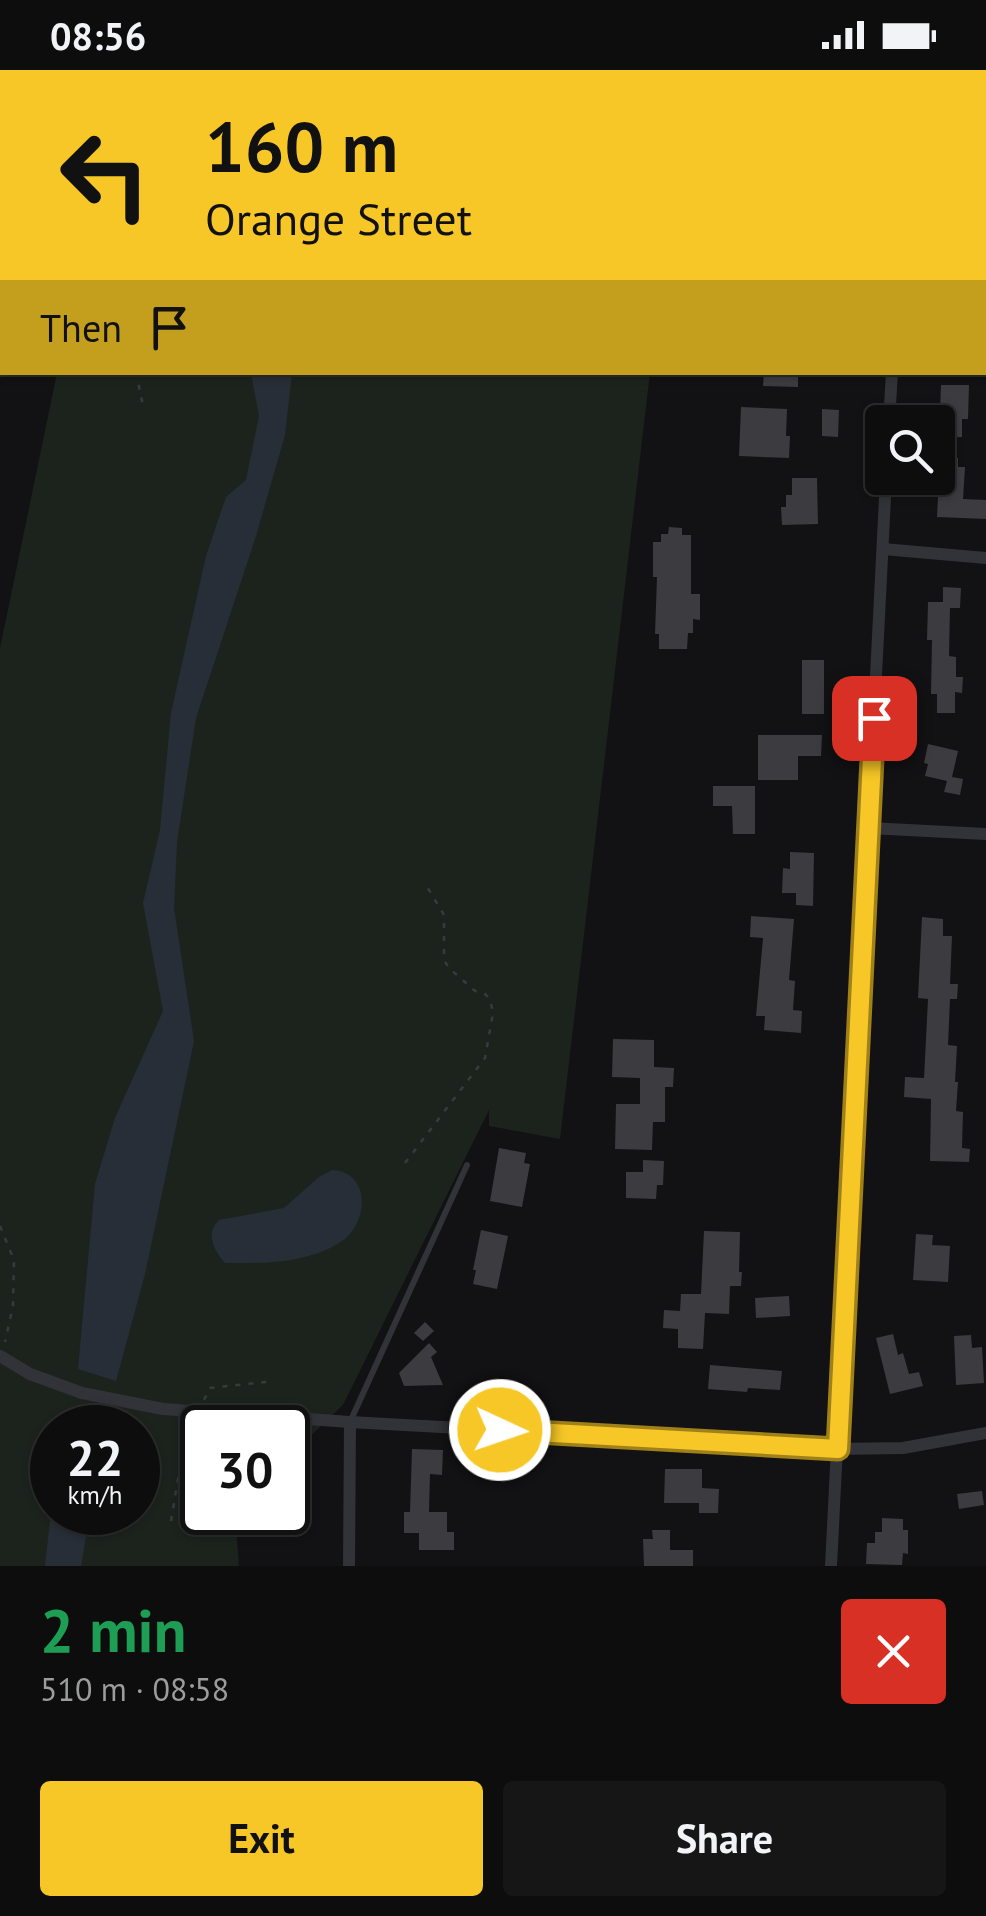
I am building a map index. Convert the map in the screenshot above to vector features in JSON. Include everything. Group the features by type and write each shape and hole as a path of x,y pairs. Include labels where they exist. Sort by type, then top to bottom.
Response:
{"street":[{"path":"891,405 892,375"},
{"path":"831,1566 885,495"},
{"path":"882,549 986,558"},
{"path":"869,828 986,834"},
{"path":"2,1352 30,1374 82,1394 163,1409 838,1449 904,1448 986,1433"},
{"path":"349,1566 350,1422"}],"lane":[{"path":"350,1422 467,1165"}],"path":[{"path":"137,375 143,406"},
{"path":"405,1163 486,1058 493,1014 490,999 444,960 444,915 426,885"},
{"path":"0,1226 14,1260 13,1306 2,1352"},
{"path":"203,1402 210,1388 274,1381"},
{"path":"171,1522 180,1462"}],"shaded area":[{"path":"57,375 650,375 560,1139 489,1126 489,1110 343,1405 310,1436 310,1405 180,1405 180,1535 237,1535 239,1566 0,1566 0,648"},
{"path":"251,375 292,375 285,435 196,718 177,842 174,908 194,1041 145,1274 116,1381 78,1369 95,1184 115,1118 163,1011 143,903 160,830 171,713 206,556 226,497 246,480 259,416"},
{"path":"332,1170 354,1179 362,1199 357,1222 342,1241 300,1258 225,1263 212,1236 219,1220 284,1208"},
{"path":"48,1535 86,1535 81,1566 45,1566"}],"building":[{"path":"764,375 798,375 798,387 763,386"},
{"path":"941,385 969,385 968,419 962,419 962,437 955,437 955,405 940,405"},
{"path":"741,407 787,409 789,458 739,456"},
{"path":"822,409 839,410 838,437 822,436"},
{"path":"958,458 958,467 965,467 963,499 986,500 986,519 937,517 938,495 955,495"},
{"path":"792,478 817,478 818,524 782,525 781,507 786,507 786,495 792,495"},
{"path":"669,527 682,528 682,535 691,535 691,594 700,594 700,620 693,619 687,649 659,649 659,634 655,634 657,577 653,577 653,542 661,542 661,534 668,534"},
{"path":"943,587 961,588 960,608 950,608 949,656 956,657 956,677 963,677 962,693 955,692 955,713 937,713 937,694 931,694 928,602 943,602"},
{"path":"802,660 824,660 824,714 802,714"},
{"path":"758,735 822,735 821,756 798,756 798,780 758,780"},
{"path":"928,744 958,751 952,777 963,779 960,795 944,792 947,781 925,776"},
{"path":"713,786 755,786 755,834 733,834 732,806 713,806"},
{"path":"790,852 814,853 813,906 796,905 796,893 782,893 783,868 790,869"},
{"path":"751,916 794,919 789,980 795,981 793,1010 802,1011 801,1033 764,1030 765,1016 756,1016 763,938 750,937"},
{"path":"922,917 943,919 943,936 952,936 950,984 958,984 957,999 950,999 948,1045 957,1046 956,1111 963,1112 962,1148 970,1149 969,1162 930,1161 931,1099 904,1097 905,1077 924,1078 928,999 918,998"},
{"path":"613,1039 654,1040 654,1067 674,1068 673,1087 665,1087 665,1122 653,1122 652,1150 615,1149 616,1104 640,1104 640,1078 612,1077"},
{"path":"499,1148 526,1153 524,1163 530,1164 522,1207 490,1201"},
{"path":"643,1160 664,1161 663,1185 657,1185 656,1199 626,1198 626,1172 643,1172"},
{"path":"481,1230 508,1236 497,1289 473,1284"},
{"path":"704,1231 740,1232 741,1286 730,1286 729,1314 705,1313 703,1349 678,1348 678,1329 663,1328 664,1310 680,1311 681,1294 701,1294"},
{"path":"916,1234 933,1235 932,1245 950,1246 948,1282 913,1280"},
{"path":"789,1296 790,1316 756,1318 755,1298"},
{"path":"425,1322 434,1331 423,1341 414,1333"},
{"path":"893,1334 898,1355 903,1353 909,1374 919,1372 923,1386 890,1394 876,1338"},
{"path":"971,1335 972,1348 982,1347 984,1383 956,1385 954,1336"},
{"path":"429,1343 437,1352 431,1357 443,1385 404,1386 399,1373"},
{"path":"710,1365 782,1371 780,1390 708,1389"},
{"path":"412,1449 443,1450 442,1475 430,1474 429,1512 447,1512 447,1532 454,1532 454,1550 419,1550 419,1533 404,1533 404,1512 410,1512"},
{"path":"665,1469 702,1469 702,1488 719,1489 718,1513 699,1513 699,1503 664,1503"},
{"path":"982,1491 984,1505 959,1509 957,1494"},
{"path":"882,1518 903,1519 903,1530 908,1530 908,1554 903,1553 902,1565 866,1564 867,1543 875,1543 875,1532 882,1532"},
{"path":"652,1530 670,1530 670,1550 693,1550 693,1566 644,1566 643,1539 653,1539"}],"route":[{"path":"500,1430 838,1449 874,718"}]}
